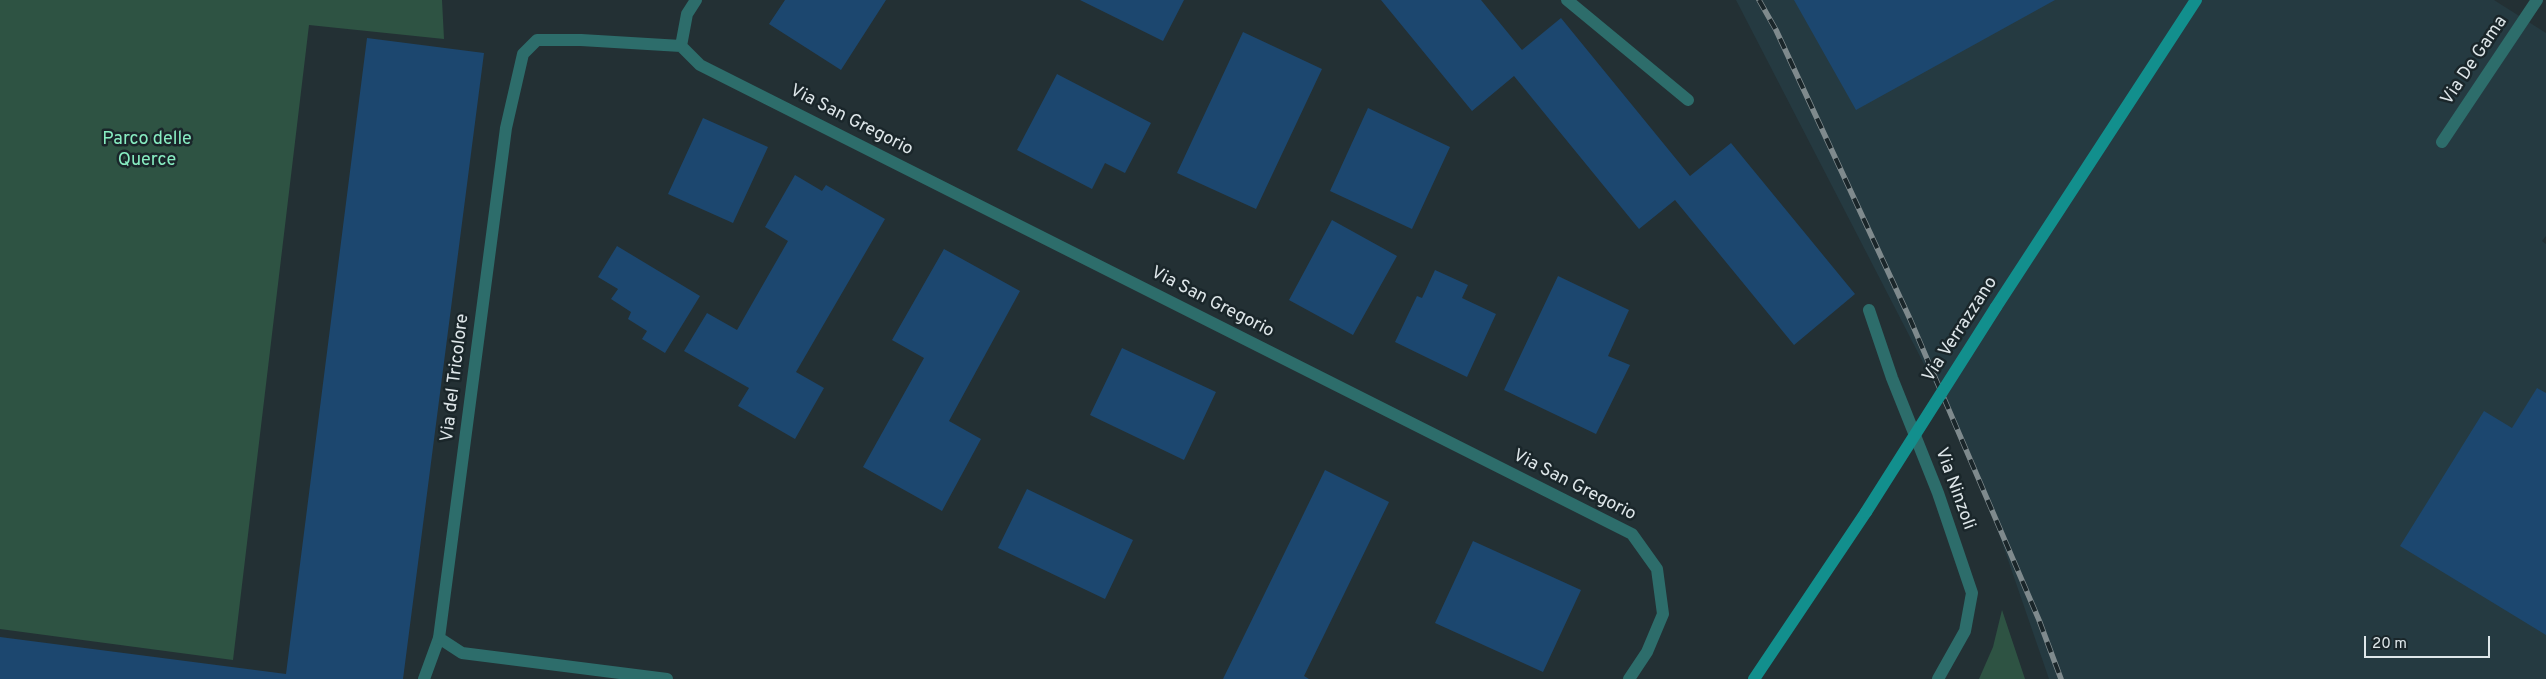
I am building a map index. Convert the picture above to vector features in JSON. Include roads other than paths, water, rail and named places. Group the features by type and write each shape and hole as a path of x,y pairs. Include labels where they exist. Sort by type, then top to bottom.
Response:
{"main road":[{"name":"Via Verrazzano","path":"1754,679 1866,512 1996,307 2196,0"}],"street":[{"path":"681,46 687,14 696,0"},
{"path":"1567,0 1688,100"},
{"name":"Via De Gama","path":"2442,142 2537,0"},
{"name":"Via del Tricolore","path":"424,679 440,638 506,128 522,54 537,40 581,40 681,46"},
{"name":"Via San Gregorio","path":"681,46 700,65 1632,534 1657,569 1663,614 1647,652 1629,679"},
{"name":"Via Ninzoli","path":"1869,310 1892,378 1938,493 1972,593 1965,632 1938,679"},
{"path":"440,638 462,653 667,679"}],"railway":[{"path":"1759,0 1776,30 1910,319 2039,620 2061,679"}],"park label":[{"name":"Parco delle Querce","path":"147,150"}]}
